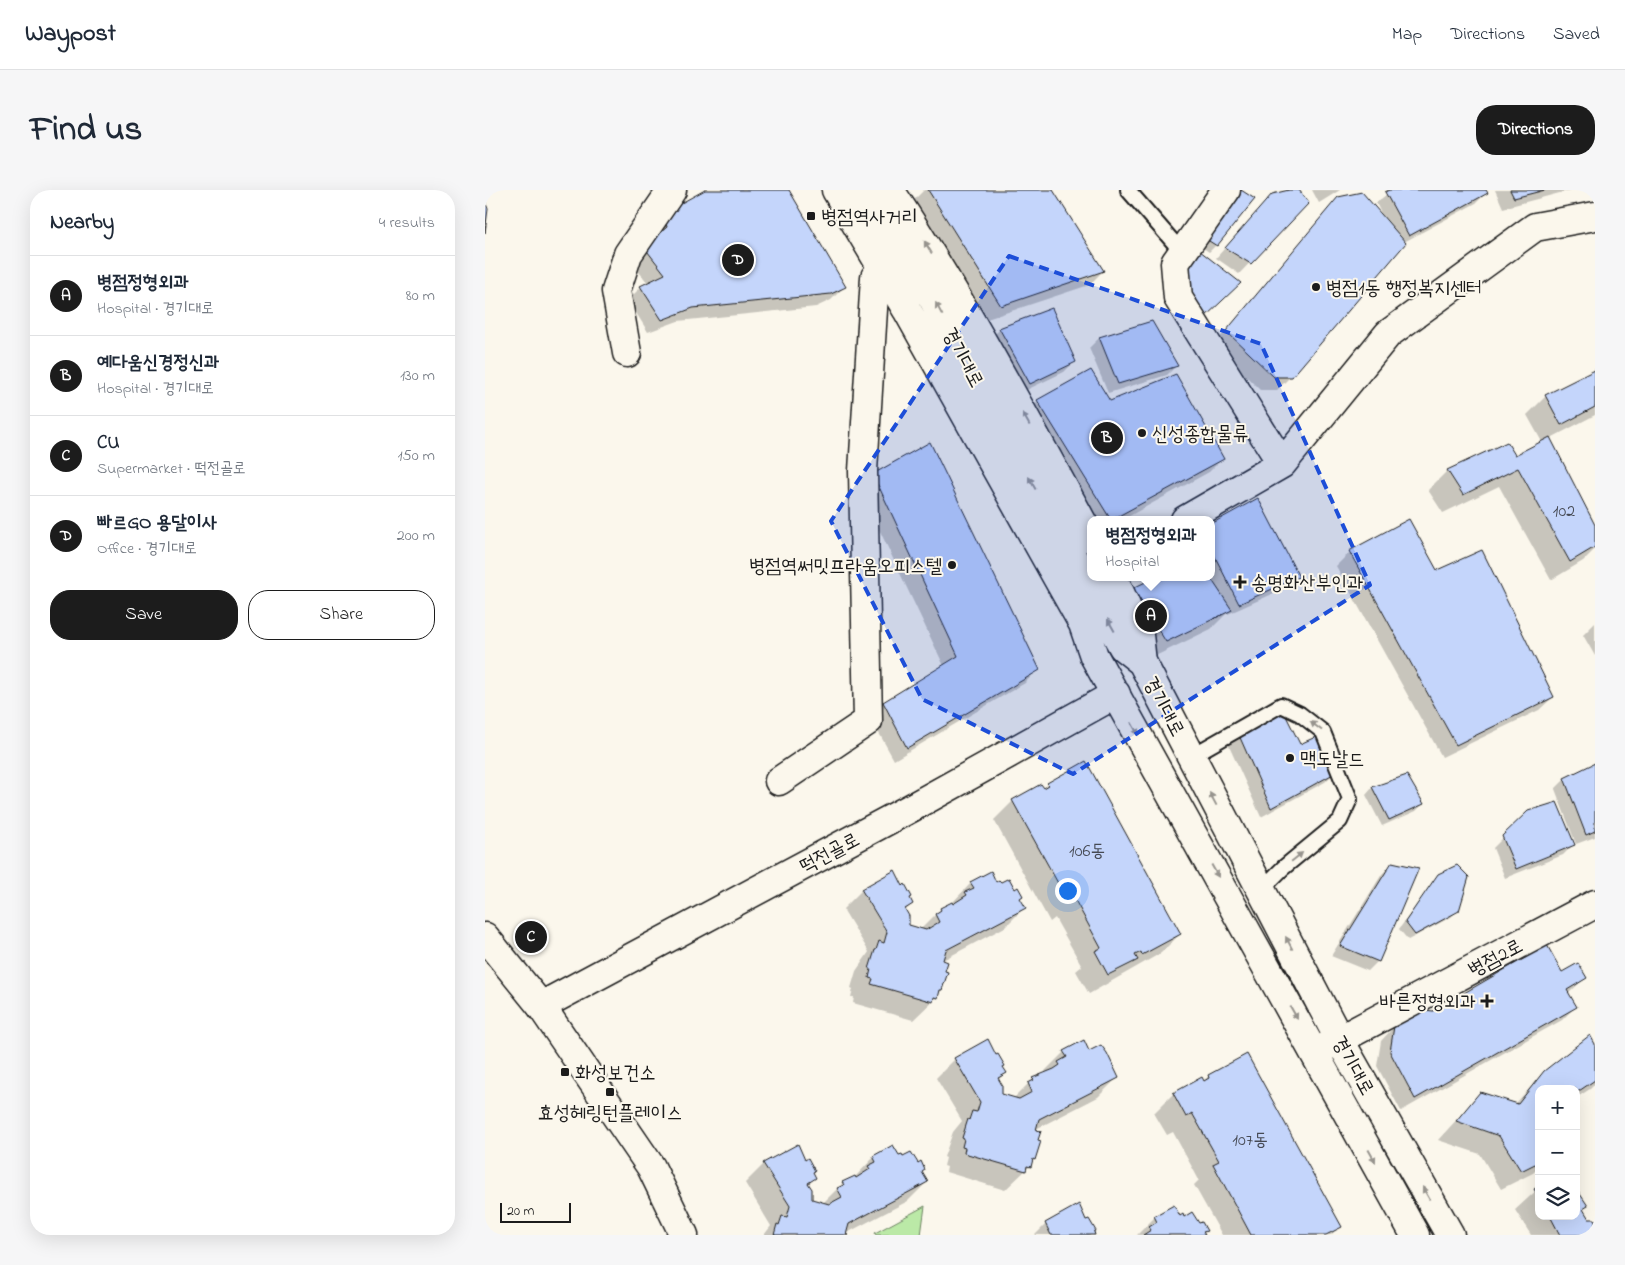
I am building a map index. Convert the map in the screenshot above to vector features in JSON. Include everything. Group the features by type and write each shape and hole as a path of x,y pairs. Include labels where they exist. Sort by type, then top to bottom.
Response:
{"main road":[{"path":"627,353 616,291 628,254 672,190"},
{"name":"경기대로","path":"821,190 875,277 1027,557 1072,632 1094,656"},
{"name":"경기대로","path":"836,190 907,310 1083,624 1094,656 1415,1235"},
{"name":"경기대로","path":"862,190 932,297 1015,454 1123,647 1142,662 1339,1039 1450,1235"},
{"path":"891,190 996,365 1087,531"},
{"path":"1226,190 1175,263 1178,298 1282,464"},
{"path":"1192,516 1282,464 1388,334 1535,227 1595,216"},
{"path":"779,781 868,720 863,470 875,277"},
{"path":"1115,581 1139,636 1142,662"},
{"name":"떡전골로","path":"541,1006 911,808 1116,694"},
{"name":"병점2로","path":"1315,1052 1595,904"},
{"path":"485,937 541,1006 651,1167 684,1235"}],"lane":[{"path":"1128,190 1182,252"},
{"path":"1187,750 1202,750 1281,705 1300,714 1323,732 1350,799 1340,822 1283,868 1261,890"}],"highlighted area":[{"path":"1009,256 1261,344 1370,585 1073,774 922,699 831,521"}],"green space":[{"path":"925,1206 921,1235 876,1235 875,1233"}],"building":[{"path":"705,190 789,190 846,287 831,294 693,308 662,320 640,286 665,274 644,247 667,227 663,213"},
{"path":"928,190 1053,190 1104,271 1001,306"},
{"path":"1235,190 1241,190 1255,199 1217,246 1201,236"},
{"path":"1299,190 1309,203 1251,264 1225,248 1272,194"},
{"path":"1389,190 1486,190 1488,193 1409,236 1385,192"},
{"path":"1510,190 1545,190 1514,198"},
{"name":"병점1동 행정복지센터","path":"1362,192 1406,243 1292,377 1274,377 1226,331 1338,197"},
{"path":"485,201 488,209 485,233"},
{"path":"1195,247 1241,283 1204,318 1185,294 1185,265"},
{"path":"1052,308 1076,362 1030,384 999,328"},
{"path":"1152,321 1178,366 1118,384 1099,337"},
{"path":"1091,370 1110,401 1176,374 1224,459 1118,516 1109,516 1037,400"},
{"path":"1595,370 1595,407 1561,425 1545,395"},
{"path":"1550,437 1595,525 1595,547 1570,562 1518,468 1463,495 1447,470 1507,442 1515,455"},
{"name":"병점역써밋프라움오피스텔","path":"930,442 1040,670 907,748 883,702 958,656 873,474"},
{"path":"1258,498 1299,577 1239,604 1215,557 1215,522"},
{"path":"1409,519 1437,570 1482,550 1554,697 1456,745 1349,551"},
{"path":"1148,581 1213,581 1232,610 1166,642 1133,588"},
{"name":"맥도날드","path":"1282,708 1300,744 1320,735 1337,772 1271,808 1238,733"},
{"path":"1086,761 1181,934 1142,955 1141,952 1135,955 1138,960 1108,975 1095,951 1101,948 1075,900 1069,903 1012,800 1041,784 1044,788 1049,785 1047,783"},
{"path":"1595,763 1595,831 1586,835 1564,778"},
{"path":"1407,775 1424,804 1389,820 1372,787"},
{"path":"1557,802 1575,845 1516,869 1502,836 1528,811"},
{"path":"1392,862 1419,868 1379,962 1340,946"},
{"path":"1457,865 1469,877 1459,911 1415,935 1405,922 1438,874"},
{"path":"895,870 903,886 905,884 912,897 910,898 913,904 905,909 909,916 909,925 926,930 939,922 935,914 941,910 940,908 952,902 953,904 967,895 965,892 974,888 970,882 991,871 996,882 1009,878 1015,889 1018,887 1023,896 1020,898 1026,908 946,950 943,960 948,962 945,971 948,972 938,998 934,997 933,1002 871,984 873,979 869,978 871,969 869,969 875,950 879,941 884,943 887,932 861,889"},
{"path":"1547,945 1562,972 1578,963 1587,978 1567,990 1577,1007 1415,1099 1390,1052 1394,1026 1418,1009 1433,1011"},
{"path":"1590,1035 1595,1044 1595,1080 1580,1090 1580,1085 1535,1085 1535,1164 1521,1171 1499,1136 1456,1121 1480,1092 1518,1104 1544,1071"},
{"path":"988,1039 996,1055 998,1054 1005,1066 1003,1067 1007,1073 998,1078 1002,1085 1002,1094 1019,1099 1032,1092 1028,1083 1034,1080 1032,1078 1060,1065 1058,1062 1067,1057 1063,1051 1084,1040 1089,1051 1101,1045 1119,1078 1039,1119 1036,1130 1041,1131 1038,1140 1041,1141 1035,1160 1033,1159 1031,1167 1027,1166 1026,1171 964,1153 965,1148 962,1147 964,1139 962,1138 968,1119 972,1111 977,1112 980,1102 954,1058"},
{"path":"1247,1054 1342,1227 1326,1235 1251,1235 1213,1164 1219,1161 1192,1113 1186,1117 1173,1093 1202,1077 1204,1081 1209,1078 1208,1075"},
{"path":"798,1144 805,1160 808,1158 815,1171 813,1172 816,1178 808,1183 812,1189 812,1199 829,1204 842,1197 837,1188 844,1185 842,1182 855,1176 856,1178 870,1169 868,1166 876,1162 873,1156 893,1145 899,1155 902,1154 903,1156 911,1152 918,1163 921,1161 925,1170 922,1172 928,1182 849,1224 846,1235 774,1235 777,1224 779,1225 782,1216 787,1217 790,1206 763,1163"},
{"path":"1580,1194 1588,1206 1583,1209 1589,1219 1595,1219 1595,1235 1560,1235 1552,1220 1580,1220"},
{"path":"1079,1204 1086,1220 1089,1219 1096,1231 1094,1232 1095,1235 1051,1235 1045,1223"},
{"path":"1174,1205 1180,1216 1183,1214 1184,1217 1192,1212 1199,1223 1202,1222 1207,1231 1203,1232 1205,1235 1143,1235 1151,1230 1149,1227 1157,1222 1154,1216"}],"place":[{"name":"병점역사거리","path":"811,216"},
{"name":"빠르GO 용달이사","path":"738,260"},
{"name":"병점1동 행정복지센터","path":"1316,287"},
{"name":"신성종합물류","path":"1142,433"},
{"name":"예다움신경정신과","path":"1107,438"},
{"name":"병점역써밋프라움오피스텔","path":"952,565"},
{"name":"송명화산부인과","path":"1240,582"},
{"name":"병점정형외과","path":"1151,616"},
{"name":"맥도날드","path":"1290,758"},
{"name":"CU","path":"531,937"},
{"name":"바른정형외과","path":"1487,1001"},
{"name":"화성보건소","path":"565,1072"},
{"name":"효성헤링턴플레이스","path":"610,1092"}]}
